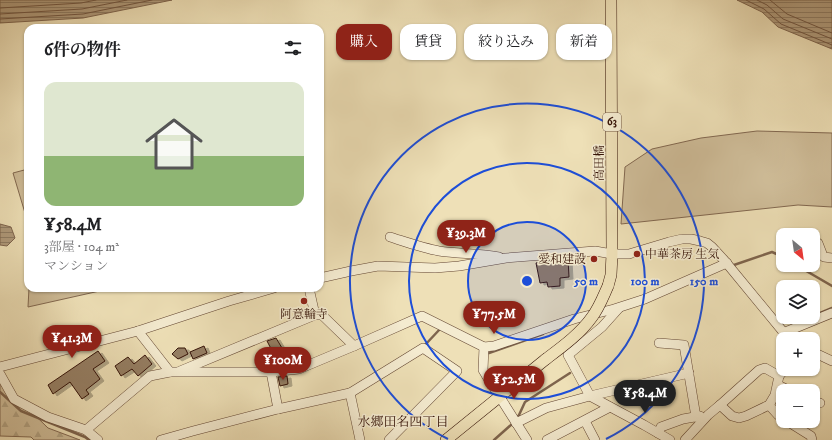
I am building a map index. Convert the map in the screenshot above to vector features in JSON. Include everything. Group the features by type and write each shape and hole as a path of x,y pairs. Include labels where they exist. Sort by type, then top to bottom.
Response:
{"main road":[{"name":"高田橋","path":"611,0 612,250"},
{"name":"63","path":"446,440 565,344 593,316 608,286 611,275 612,250"}],"street":[{"path":"390,237 438,250 484,254 506,258"},
{"path":"324,277 378,266 435,268 459,266 506,258 612,250 629,254 669,242 682,239 691,239 707,243 712,247 783,332"},
{"path":"820,252 824,257 832,258"},
{"path":"484,350 574,319 619,308 729,267"},
{"path":"0,367 138,331 260,292"},
{"path":"310,292 315,315"},
{"path":"619,308 602,327 568,355 590,396 670,440"},
{"path":"794,332 832,313"},
{"path":"180,371 315,315 322,315 354,346"},
{"path":"86,430 150,376 180,371 271,372 299,369 422,316 484,350"},
{"path":"138,331 170,372"},
{"path":"659,343 684,345 696,417"},
{"path":"161,440 278,409 350,392 423,348 456,370 389,440"},
{"path":"484,350 484,370 527,440"},
{"path":"820,355 832,361"},
{"path":"684,440 708,415 759,370 765,368 781,377 775,395 768,405 746,416 739,418 732,416 720,406"},
{"path":"271,372 278,409"},
{"path":"516,423 546,408 689,373"},
{"path":"0,374 14,399 48,417 86,430 98,440"},
{"path":"350,392 360,440"},
{"path":"768,405 776,413"},
{"path":"550,439 610,406"},
{"path":"658,433 660,427 683,419 708,415"},
{"path":"584,421 595,440"},
{"path":"799,428 811,436 812,440"}],"green space":[{"path":"757,131 832,133 832,207 798,205 621,224 625,167 652,149 701,138"},
{"path":"24,170 24,210 13,173"},
{"path":"29,292 95,292 28,307"},
{"path":"0,381 48,428 80,440 34,440 31,437 0,436"}],"water":[{"path":"0,0 172,0 83,18 0,23"},
{"path":"737,0 832,0 832,49 778,27 762,12"},
{"path":"0,224 11,227 15,238 7,246 0,245"}],"building":[{"path":"568,259 569,277 560,278 560,286 548,287 547,282 540,283 536,263"},
{"path":"276,338 289,357 279,364 267,341"},
{"path":"204,346 207,353 193,359 190,352"},
{"path":"178,348 185,348 188,354 178,359 172,354"},
{"path":"98,351 105,361 93,369 100,379 86,390 89,394 82,399 70,382 53,394 48,385"},
{"path":"145,355 152,364 138,376 132,369 121,376 115,366 128,357 134,364"},
{"path":"287,376 288,384 280,386 278,377"}],"waterway":[{"path":"731,266 772,252 776,254"},
{"path":"808,272 832,286"},
{"path":"820,313 832,308"},
{"path":"425,345 440,329"},
{"path":"486,352 489,353 543,334"},
{"path":"494,440 512,424 519,415 525,402 570,373"},
{"path":"0,392 21,411 89,440"}],"place":[{"name":"中華茶房 生気","path":"637,254"},
{"name":"愛和建設","path":"594,259"},
{"name":"阿意輪寺","path":"304,301"}],"district":[{"name":"水郷田名四丁目","path":"403,422"}]}
